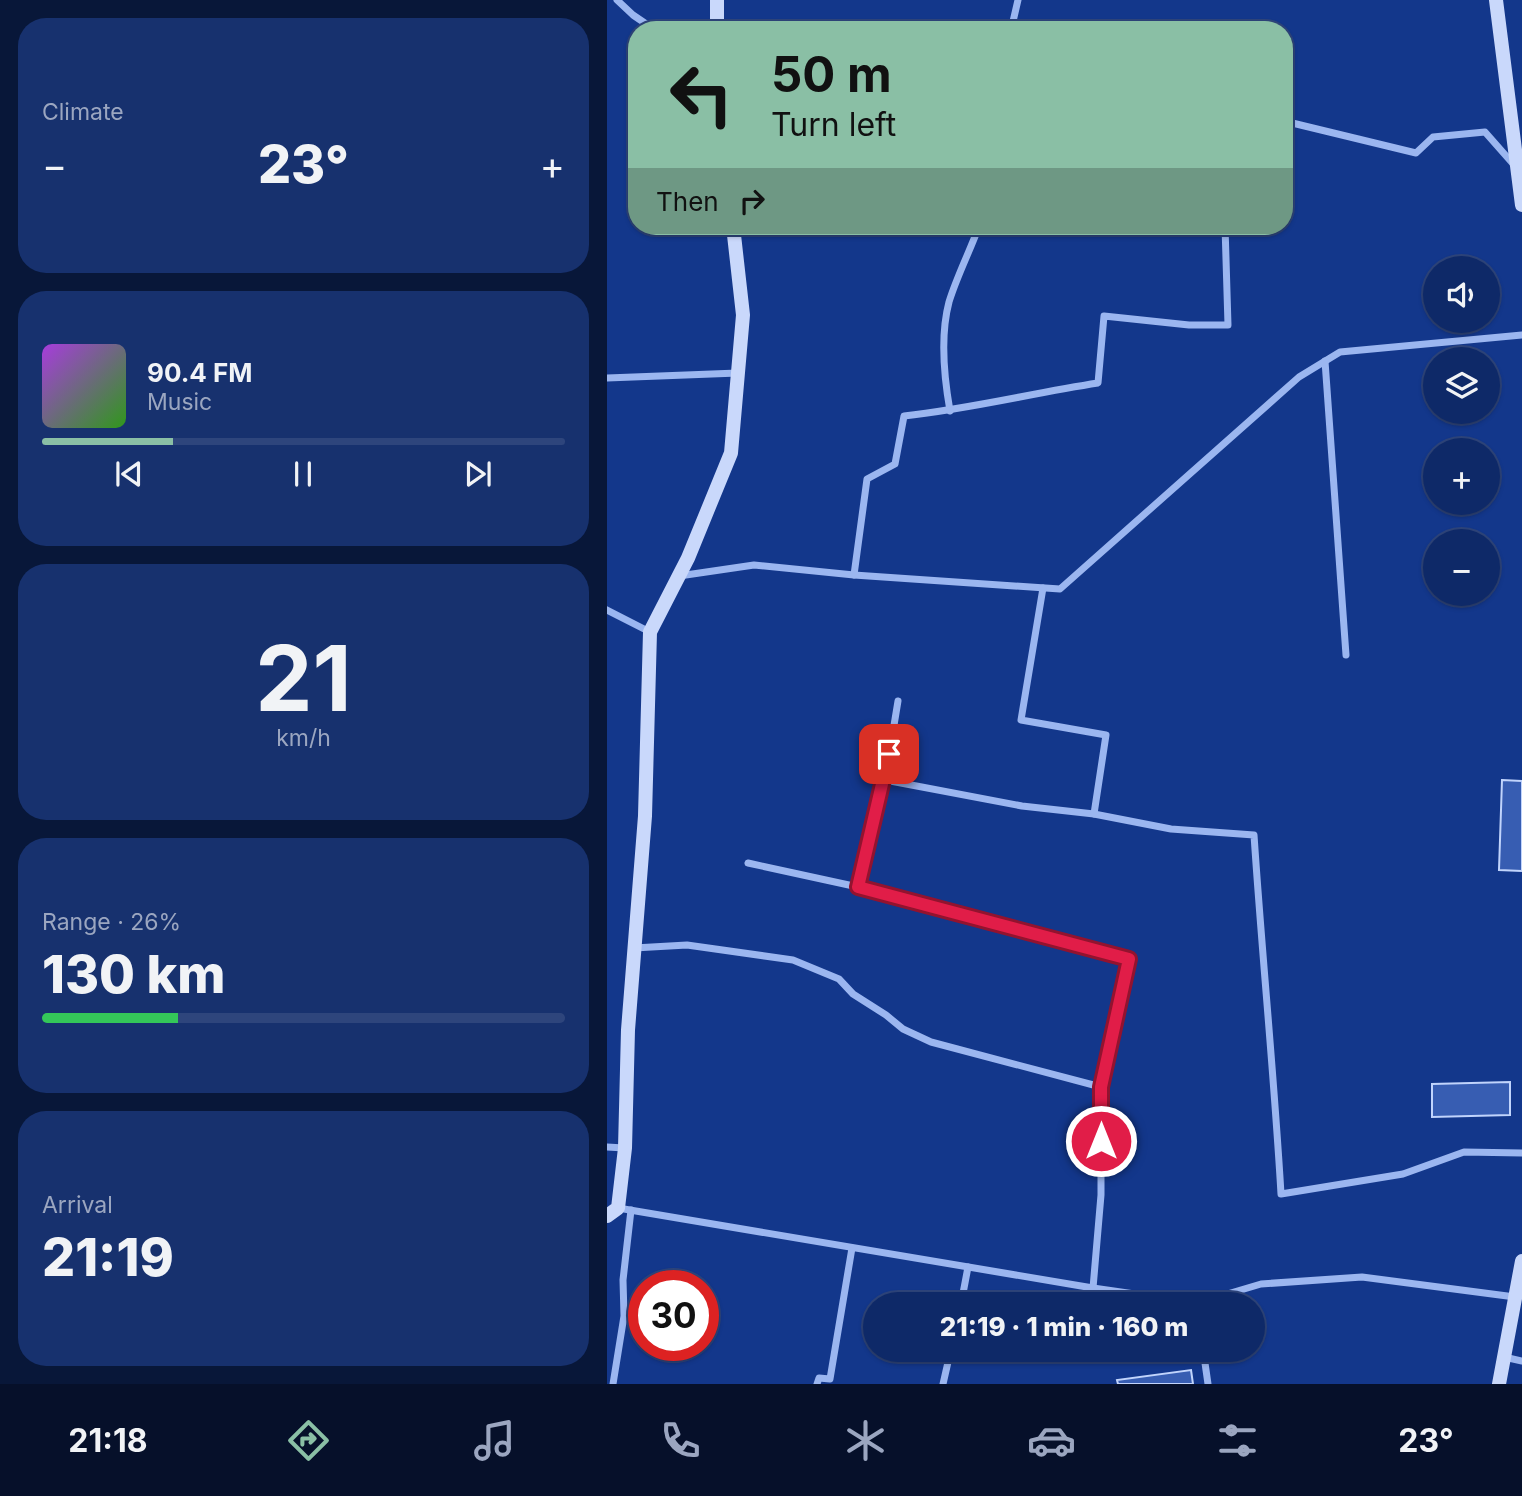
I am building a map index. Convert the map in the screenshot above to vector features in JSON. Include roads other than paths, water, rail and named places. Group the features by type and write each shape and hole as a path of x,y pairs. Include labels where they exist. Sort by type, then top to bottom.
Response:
{"street":[{"path":"617,0 642,21"},
{"path":"717,0 717,21"},
{"path":"1013,21 1018,0"},
{"path":"1496,0 1520,169 1522,205"},
{"path":"1293,123 1416,153 1433,137 1485,132 1520,169"},
{"path":"613,1384 624,1316 619,1211 625,1148 627,1030 645,816 650,632 679,576 731,453 743,315 733,235"},
{"path":"950,411 945,385 945,340 949,303 975,235"},
{"path":"854,575 867,479 895,464 905,416 950,411 1033,393 1098,383 1104,316 1189,325 1228,325 1225,235"},
{"path":"679,576 754,565 854,575 1060,589 1299,376 1340,352 1522,335"},
{"path":"1325,361 1346,655"},
{"path":"607,378 738,373"},
{"path":"1043,588 1021,720 1106,735 1094,814"},
{"path":"607,610 650,632"},
{"path":"858,887 885,780 898,701"},
{"path":"885,780 1022,806 1094,814 1171,829 1254,835 1281,1194 1403,1174 1463,1152 1522,1153"},
{"path":"748,863 858,887 1129,959 1101,1087 1101,1195 1093,1288"},
{"path":"634,948 687,945 793,960 839,979 853,994 903,1029 931,1042 1101,1087"},
{"path":"607,1147 625,1148"},
{"path":"619,1211 1121,1292"},
{"path":"817,1384 819,1378 830,1379 852,1248"},
{"path":"1499,1384 1504,1357 1515,1330 1515,1297 1522,1261"},
{"path":"963,1292 968,1268"},
{"path":"1234,1292 1261,1284 1362,1277 1515,1297"},
{"path":"1504,1357 1522,1361"},
{"path":"944,1384 948,1362"},
{"path":"1205,1362 1208,1384"}]}
